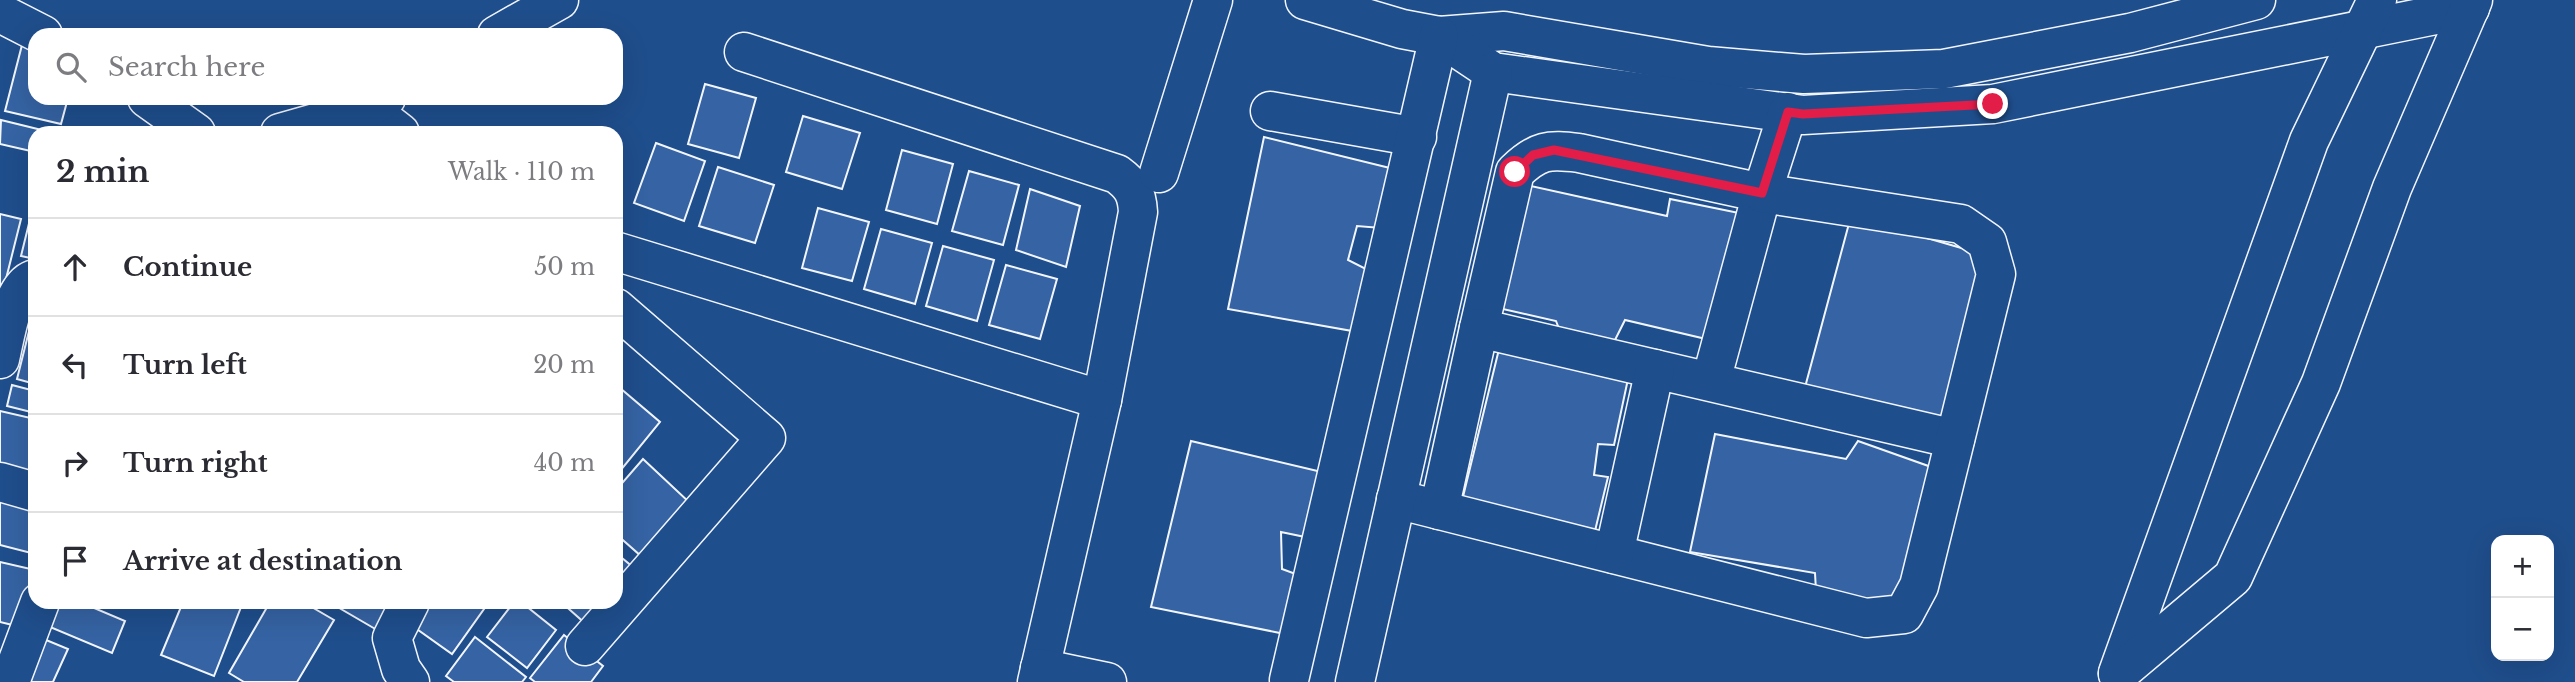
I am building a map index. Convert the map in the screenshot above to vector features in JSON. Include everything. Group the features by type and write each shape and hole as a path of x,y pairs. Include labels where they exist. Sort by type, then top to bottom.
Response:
{"street":[{"path":"509,28 559,0"},
{"path":"1159,173 1213,0"},
{"path":"1305,0 1402,29 1439,36 1504,31 1708,66 1804,74 1944,69 2130,33 2256,0"},
{"path":"1439,36 1493,72 1803,114 1993,104 2370,15 2471,4 2392,188 2321,383 2233,577 2116,678"},
{"path":"0,13 29,28"},
{"path":"2116,678 2309,141 2370,15"},
{"path":"1289,680 1439,36"},
{"path":"744,52 1117,174 1130,184 1138,196 1139,212 1102,400 1038,675 1107,682"},
{"path":"1355,682 1493,72"},
{"path":"157,105 186,126"},
{"path":"303,126 371,105"},
{"path":"379,105 395,126"},
{"path":"1270,111 1417,137"},
{"path":"1711,381 1762,193 1788,112"},
{"path":"1396,499 1439,510 1614,554 1866,618 1904,614 1919,586 1996,274 1987,242 1961,224 1762,193 1579,153 1554,150 1533,155 1515,172 1439,510"},
{"path":"623,254 1102,400"},
{"path":"2,341 18,291 28,281"},
{"path":"623,313 766,438 623,602"},
{"path":"1479,328 1955,439"},
{"path":"1614,554 1655,369"},
{"path":"0,482 28,490"},
{"path":"9,682 37,609"},
{"path":"406,609 392,638 401,669 410,682"},
{"path":"585,646 617,609"}],"building":[{"path":"22,45 28,46 28,105 66,105 61,124 5,111"},
{"path":"705,84 756,98 739,158 688,144"},
{"path":"803,116 860,133 842,189 786,172"},
{"path":"1,120 28,127 28,150 0,144"},
{"path":"1264,137 1394,169 1381,228 1357,226 1348,260 1370,271 1358,332 1228,309"},
{"path":"656,143 705,161 684,221 634,203"},
{"path":"902,150 953,164 937,224 886,210"},
{"path":"718,167 774,185 755,243 699,226"},
{"path":"969,171 1019,185 1003,245 952,231"},
{"path":"1517,183 1667,216 1670,199 1739,213 1706,339 1625,320 1612,346 1563,339 1556,321 1494,307"},
{"path":"1030,189 1080,206 1066,267 1016,250"},
{"path":"818,208 869,222 852,281 802,268"},
{"path":"0,214 21,219 4,287 0,286"},
{"path":"1851,216 1982,254 1943,419 1804,391"},
{"path":"28,228 28,258 21,256"},
{"path":"881,229 932,243 915,304 864,289"},
{"path":"943,246 994,260 977,321 926,306"},
{"path":"1006,265 1057,279 1040,339 989,325"},
{"path":"28,335 28,382 17,379"},
{"path":"1500,345 1628,379 1614,445 1598,444 1594,475 1608,477 1594,535 1460,509"},
{"path":"12,385 28,389 28,411 7,406"},
{"path":"623,391 660,422 623,467"},
{"path":"0,411 28,417 28,484 0,477"},
{"path":"1715,434 1846,459 1858,441 1934,468 1899,606 1816,591 1815,573 1690,552"},
{"path":"1191,441 1326,473 1310,538 1281,532 1282,569 1304,577 1285,634 1151,607"},
{"path":"643,459 690,503 641,556 623,540 623,482"},
{"path":"0,496 28,502 28,552 0,545"},
{"path":"623,559 634,568 623,581"},
{"path":"0,562 28,568 30,609 25,628 0,622"},
{"path":"57,609 97,609 125,621 112,653 50,627"},
{"path":"180,609 240,609 214,676 161,655"},
{"path":"266,609 315,609 334,620 297,682 244,682 229,673"},
{"path":"341,609 389,609 377,630"},
{"path":"427,609 484,609 452,654 414,627"},
{"path":"509,609 530,609 556,630 527,668 487,637"},
{"path":"569,609 600,609 587,625"},
{"path":"34,635 68,649 53,682 14,682"},
{"path":"564,635 603,666 591,682 535,682 530,678"},
{"path":"475,637 526,677 522,682 454,682 446,676"}],"route":[{"path":"1515,172 1533,155 1554,150 1579,153 1762,193 1775,160 1788,112 1803,114 1993,104"}]}
